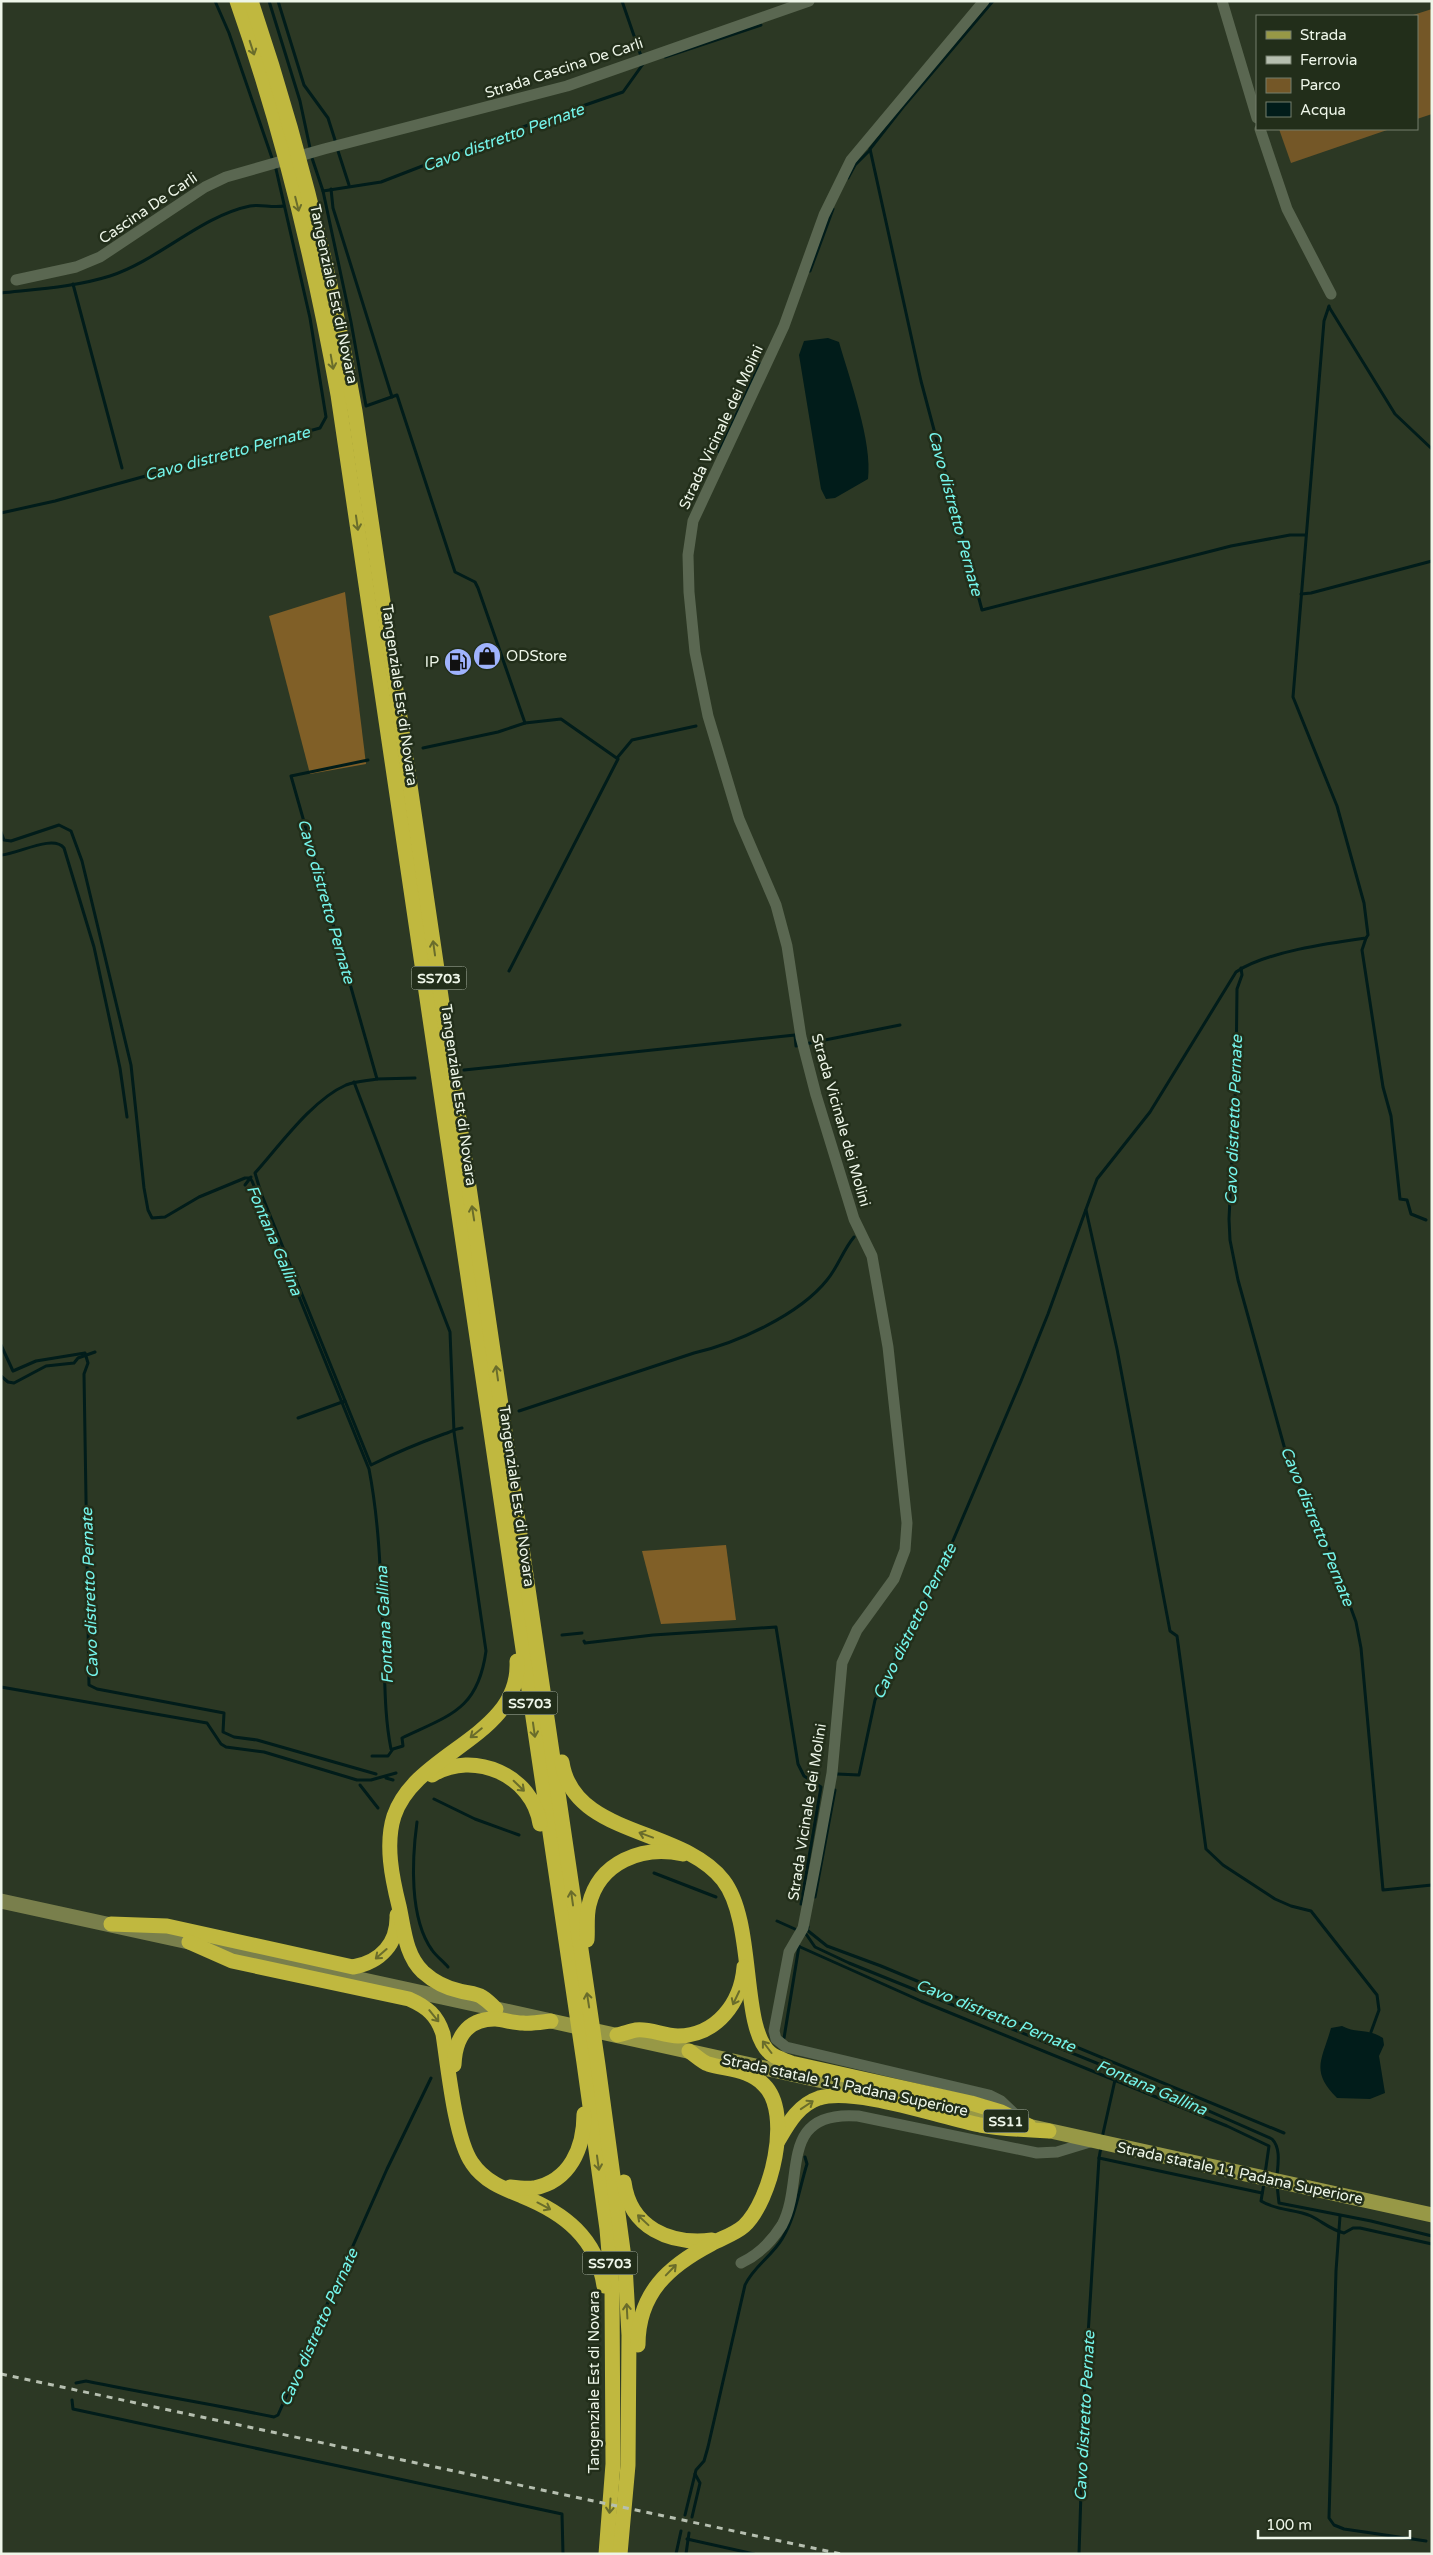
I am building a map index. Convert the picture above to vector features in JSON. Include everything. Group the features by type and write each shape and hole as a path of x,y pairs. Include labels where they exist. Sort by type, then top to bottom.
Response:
{"highway":[{"name":"Tangenziale Est di Novara","path":"240,2 288,166 328,338 410,880 565,1938 576,1965"},
{"name":"Tangenziale Est di Novara","path":"240,2 304,170 340,328 369,507 522,1542 576,1965"},
{"name":"SS703","path":"111,1924 167,1926 354,1967 375,1960 389,1948 397,1924 390,1836 394,1816 412,1788 424,1774 492,1719 508,1701 516,1685 517,1661 491,1488 491,1439"},
{"name":"SS703","path":"522,1542 538,1599 563,1773 567,1782 584,1805 596,1812 669,1842 703,1861 715,1871 734,1897 746,1951 757,2028 770,2052 791,2063 971,2103 1001,2112 1029,2126"},
{"name":"SS703","path":"412,1788 440,1770 451,1766 472,1765 503,1773 522,1789 531,1799 538,1813 554,1921 565,1938"},
{"name":"SS703","path":"576,1965 588,1937 586,1922 589,1906 599,1882 608,1870 618,1863 642,1853 673,1852 690,1855"},
{"name":"SS703","path":"396,1893 408,1950 422,1971 448,1988 481,1996 496,2009"},
{"name":"SS703","path":"189,1942 232,1961 409,2000 420,2004 434,2015 439,2022 459,2131 466,2155 479,2174 499,2186 540,2203 559,2214 586,2240 598,2260 601,2270 606,2316 607,2445 620,2464 637,2444 638,2330 648,2298 677,2263 744,2226 757,2209 768,2182 777,2142 778,2110 775,2100 765,2085 749,2074 706,2064 690,2051"},
{"name":"SS703","path":"617,2036 637,2029 680,2036 699,2032 718,2021 729,2011 738,1993 746,1951"},
{"path":"576,1965 591,2064"},
{"name":"SS703","path":"452,2086 456,2043 461,2034 473,2024 488,2019 522,2024 551,2021"},
{"name":"Tangenziale Est di Novara","path":"591,2064 612,2288 620,2464 613,2551"},
{"name":"SS703","path":"499,2186 533,2188 553,2182 569,2167 580,2150 584,2131 591,2064 608,2075 626,2195 634,2212 650,2227 680,2241 721,2238"},
{"name":"SS703","path":"777,2142 796,2113 811,2101 829,2096 854,2096 980,2124 1013,2129 1049,2131"}],"main road":[{"path":"1,1901 551,2021"},
{"name":"Strada statale 11 Padana Superiore","path":"551,2021 1432,2215"}],"street":[{"name":"Strada Cascina De Carli","path":"324,149 568,86 809,1"},
{"name":"Strada Vicinale dei Molini","path":"984,1 850,160 824,215 788,316 693,521 688,555 695,652 708,716 740,819 776,905 787,946 803,1044 854,1219 872,1256 877,1275 888,1347 907,1523 905,1550 894,1579 857,1630 842,1663 832,1773 796,1941 774,2031 780,2043 786,2048 989,2095 1001,2101 1029,2126"},
{"path":"1222,1 1256,115"},
{"path":"1260,130 1287,209 1331,294"},
{"name":"Cascina De Carli","path":"16,280 76,267 100,257 205,187 256,168 324,149"},
{"path":"741,2263 750,2259 767,2245 782,2224 795,2162 802,2141 814,2125 828,2118 841,2115 858,2116 1037,2153 1056,2152 1099,2142"}],"green space":[{"path":"1432,9 1432,114 1418,119 1418,15 1413,15"},
{"path":"1279,130 1387,130 1291,163"}],"shaded area":[{"path":"345,592 366,764 310,774 269,616"},
{"path":"726,1545 736,1620 661,1624 642,1551"}],"water":[{"path":"828,338 839,342 864,429 869,464 868,479 835,498 826,499 821,489 799,355 804,341"},
{"path":"1342,2026 1372,2033 1383,2038 1384,2045 1379,2056 1385,2093 1370,2099 1337,2098 1323,2080 1320,2065 1331,2028"}],"waterway":[{"name":"Cavo distretto Pernate","path":"215,1 229,33 272,158"},
{"name":"Cavo distretto Pernate","path":"269,1 300,101 310,148"},
{"name":"Cavo distretto Pernate","path":"278,1 304,85 328,118 335,140"},
{"name":"Cavo distretto Pernate","path":"622,1 641,56"},
{"name":"Cavo distretto Pernate","path":"993,1 870,149 921,381 982,610 1231,546 1290,535 1305,535"},
{"name":"Cavo distretto Pernate","path":"665,57 761,25"},
{"name":"Cavo distretto Pernate","path":"323,191 381,182 536,122 623,92 643,64"},
{"name":"Cavo distretto Pernate","path":"848,178 855,165 870,150"},
{"name":"Cavo distretto Pernate","path":"338,151 349,185"},
{"name":"Cavo distretto Pernate","path":"312,158 323,191 351,322 366,406 397,395 455,572 475,582 478,588 525,723 498,732 423,748"},
{"name":"Cavo distretto Pernate","path":"1,513 55,501 320,428 326,417 310,318 276,169"},
{"name":"Cavo distretto Pernate","path":"331,189 333,208 392,397"},
{"name":"Cavo distretto Pernate","path":"1,293 43,289 97,280 128,269 146,260 197,228 232,211 250,206 284,206"},
{"name":"Cavo distretto Pernate","path":"810,271 833,209"},
{"name":"Cavo distretto Pernate","path":"73,284 122,468"},
{"name":"Cavo distretto Pernate","path":"837,1774 859,1775 875,1700 943,1564 1021,1381 1048,1314 1097,1179 1150,1112 1236,972 1248,965 1280,954 1298,949 1366,938 1368,935 1364,903 1337,806 1293,697 1324,321 1329,306"},
{"name":"Cavo distretto Pernate","path":"1329,307 1395,414 1432,449"},
{"name":"Cavo distretto Pernate","path":"719,452 760,364"},
{"name":"Cavo distretto Pernate","path":"1301,594 1432,561"},
{"name":"Cavo distretto Pernate","path":"509,971 618,759 561,719 525,723"},
{"name":"Cavo distretto Pernate","path":"617,758 632,740 696,726"},
{"name":"Cavo distretto Pernate","path":"368,760 291,776 377,1079 346,1085 321,1101 297,1124 255,1173 261,1193 371,1465 416,1445 462,1428"},
{"name":"Fontana Gallina","path":"1,832 4,840 11,841 59,825 71,831 82,861 131,1065 144,1188 148,1210 152,1218 165,1217 199,1197 245,1178 250,1178 252,1181 369,1469 378,1539 386,1704 391,1749"},
{"name":"Cavo distretto Pernate","path":"1,855 52,843 59,844 64,848 94,947 120,1068 127,1117"},
{"name":"Cavo distretto Pernate","path":"1366,938 1362,950 1383,1087 1391,1116 1400,1199 1407,1200 1411,1214 1426,1220"},
{"name":"Cavo distretto Pernate","path":"1241,968 1242,975 1237,989 1236,1077 1229,1219 1230,1240 1238,1280 1289,1464 1325,1537 1356,1622 1361,1648 1383,1890 1432,1885"},
{"path":"805,1044 900,1025"},
{"path":"464,1070 795,1035 796,1046 799,1045"},
{"path":"377,1079 415,1078"},
{"name":"Cavo distretto Pernate","path":"354,1082 450,1332 454,1432 486,1651 482,1671 476,1686 469,1698 459,1708 448,1716 402,1738 403,1746 393,1749 388,1756 372,1756"},
{"name":"Fontana Gallina","path":"245,1185 251,1177"},
{"name":"Cavo distretto Pernate","path":"1086,1210 1117,1349 1170,1631 1177,1636 1206,1849 1223,1865 1275,1899 1291,1906 1311,1911 1377,1995 1379,2010 1371,2032"},
{"name":"Cavo distretto Pernate","path":"519,1411 729,1342 766,1326 784,1316 815,1293 831,1275 854,1237"},
{"name":"Cavo distretto Pernate","path":"1,1345 13,1371 36,1361 85,1353 88,1363 84,1374 89,1685 97,1689 224,1713 223,1732 234,1737 257,1740 376,1774"},
{"path":"1,1376 8,1382 14,1383 46,1366 74,1363 78,1358 95,1352"},
{"path":"298,1418 345,1401"},
{"path":"584,1641 585,1643 653,1635 776,1627 798,1764 804,1776 821,1787 801,1904"},
{"name":"Cavo distretto Pernate","path":"562,1635 582,1633"},
{"path":"1,1687 207,1723 221,1744 226,1747 264,1752 357,1780 371,1780 396,1773"},
{"name":"Cavo distretto Pernate","path":"386,1778 393,1780"},
{"name":"Cavo distretto Pernate","path":"360,1785 378,1808"},
{"name":"Cavo distretto Pernate","path":"815,1897 835,1790"},
{"name":"Fontana Gallina","path":"434,1799 475,1819 519,1835"},
{"name":"Cavo distretto Pernate","path":"417,1822 413,1870 419,1922 432,1950 448,1967"},
{"name":"Fontana Gallina","path":"654,1873 716,1897"},
{"name":"Fontana Gallina","path":"777,1921 806,1934 815,1947 849,1963 1141,2081 1272,2139 1278,2151 1277,2176"},
{"name":"Cavo distretto Pernate","path":"808,1927 807,1930 827,1946 881,1966 1284,2133"},
{"name":"Cavo distretto Pernate","path":"798,1946 921,2001 1227,2126 1269,2146 1265,2174"},
{"name":"Cavo distretto Pernate","path":"784,2038 799,1946"},
{"name":"Cavo distretto Pernate","path":"76,2383 86,2381 274,2417 278,2415 387,2169 431,2078"},
{"name":"Cavo distretto Pernate","path":"1102,2138 1115,2080"},
{"name":"Cavo distretto Pernate","path":"1101,2147 1099,2158 1262,2193"},
{"name":"Cavo distretto Pernate","path":"685,2515 696,2470 704,2461 708,2447 745,2285 748,2279 778,2245 787,2230 807,2164 805,2157"},
{"name":"Cavo distretto Pernate","path":"1079,2554 1084,2400 1099,2158"},
{"name":"Cavo distretto Pernate","path":"1264,2183 1261,2201 1273,2207 1311,2216 1339,2232 1344,2233 1353,2228 1360,2228 1432,2244"},
{"name":"Fontana Gallina","path":"1277,2185 1279,2203 1371,2221 1432,2236"},
{"name":"Cavo distretto Pernate","path":"1340,2216 1336,2271 1329,2518 1334,2525 1344,2529 1426,2541"},
{"name":"Cavo distretto Pernate","path":"72,2400 73,2409 562,2514 563,2554"},
{"name":"Cavo distretto Pernate","path":"692,2517 700,2483 695,2474"},
{"name":"Cavo distretto Pernate","path":"676,2554 681,2531"},
{"name":"Cavo distretto Pernate","path":"686,2554 689,2533"},
{"name":"Cavo distretto Pernate","path":"687,2539 754,2554"}],"railway":[{"path":"1,2374 841,2554"}],"place":[{"name":"ODStore","path":"487,656"},
{"name":"IP","path":"458,662"}]}
